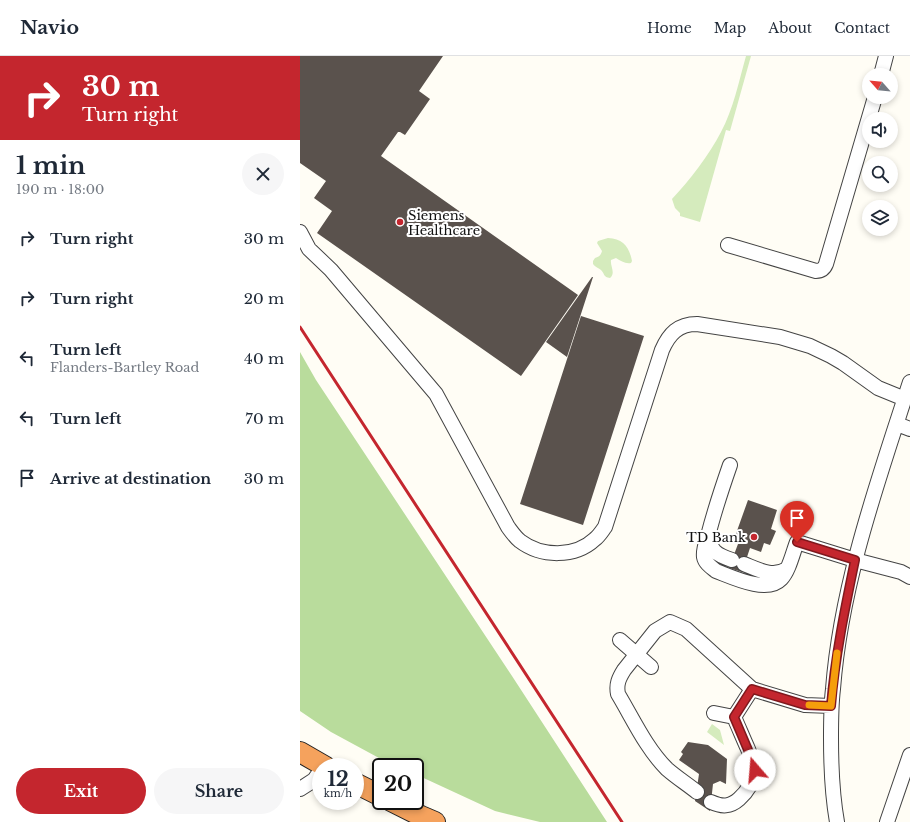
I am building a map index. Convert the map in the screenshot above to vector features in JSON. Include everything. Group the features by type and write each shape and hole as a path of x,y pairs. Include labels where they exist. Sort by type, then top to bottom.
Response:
{"highway":[{"path":"300,752 312,760"},
{"path":"409,810 435,822"}],"street":[{"path":"883,68 886,56"},
{"path":"728,245 816,271 821,271 826,264 872,104"},
{"path":"300,232 310,249 331,270 436,394 508,527 519,540 531,548 544,552 564,553 582,548 596,539 605,527 662,350 665,343 673,333 682,327 697,324 780,337 800,343 831,356 851,368 878,388 905,398"},
{"path":"837,822 832,776 831,706 836,658 855,560 861,538 903,427 905,398 910,382"},
{"path":"730,465 704,549 706,561 710,567 716,571 755,584 775,584 781,579 787,569 797,542 855,560 907,571"},
{"path":"710,529 709,538 713,550 720,556 773,574 781,573 787,569"},
{"path":"697,792 666,768 651,749 618,694 617,688 620,675 655,631 670,622 686,629 752,689 805,705 831,706"},
{"path":"620,640 651,667"},
{"path":"734,717 752,689"},
{"path":"714,713 734,717"},
{"path":"711,802 726,806 736,802 746,792 754,775 754,764 734,717"},
{"path":"887,822 910,755"},
{"path":"300,788 312,781"}],"green space":[{"path":"746,56 751,56 730,131 726,130 700,222 680,216 680,213 675,208 672,199 699,167 721,132 732,105"},
{"path":"608,238 618,240 624,244 629,251 632,261 631,263 623,262 616,258 611,260 613,274 610,278 605,276 601,270 593,264 595,258 600,256 602,251 597,243 598,241"},
{"path":"300,352 316,380 607,822 540,822 495,811 424,778 424,758 379,758 331,732 300,711"},
{"path":"712,724 720,730 724,745 707,732"}],"building":[{"name":"Siemens Healthcare","path":"300,56 443,56 419,91 430,99 405,135 398,132 381,156 578,295 521,376 317,233 332,211 314,198 326,181 300,163"},
{"path":"593,277 567,357 546,342"},
{"path":"581,316 644,336 583,525 520,504"},
{"name":"TD Bank","path":"748,500 777,510 771,529 776,531 770,545 764,543 761,552 750,548 742,572 729,568 738,544 733,542"},
{"path":"688,742 708,745 727,759 726,784 720,781 713,784 710,811 695,801 699,774 679,760 683,754 681,752"}],"railway":[{"path":"300,327 622,822"}],"slow traffic":[{"path":"809,705 831,706 837,653"}],"place":[{"name":"Siemens Healthcare","path":"400,222"},
{"name":"TD Bank","path":"754,537"}],"route":[{"path":"755,770 754,764 734,717 752,689 805,705 831,706 836,658 855,560 797,542"}]}
